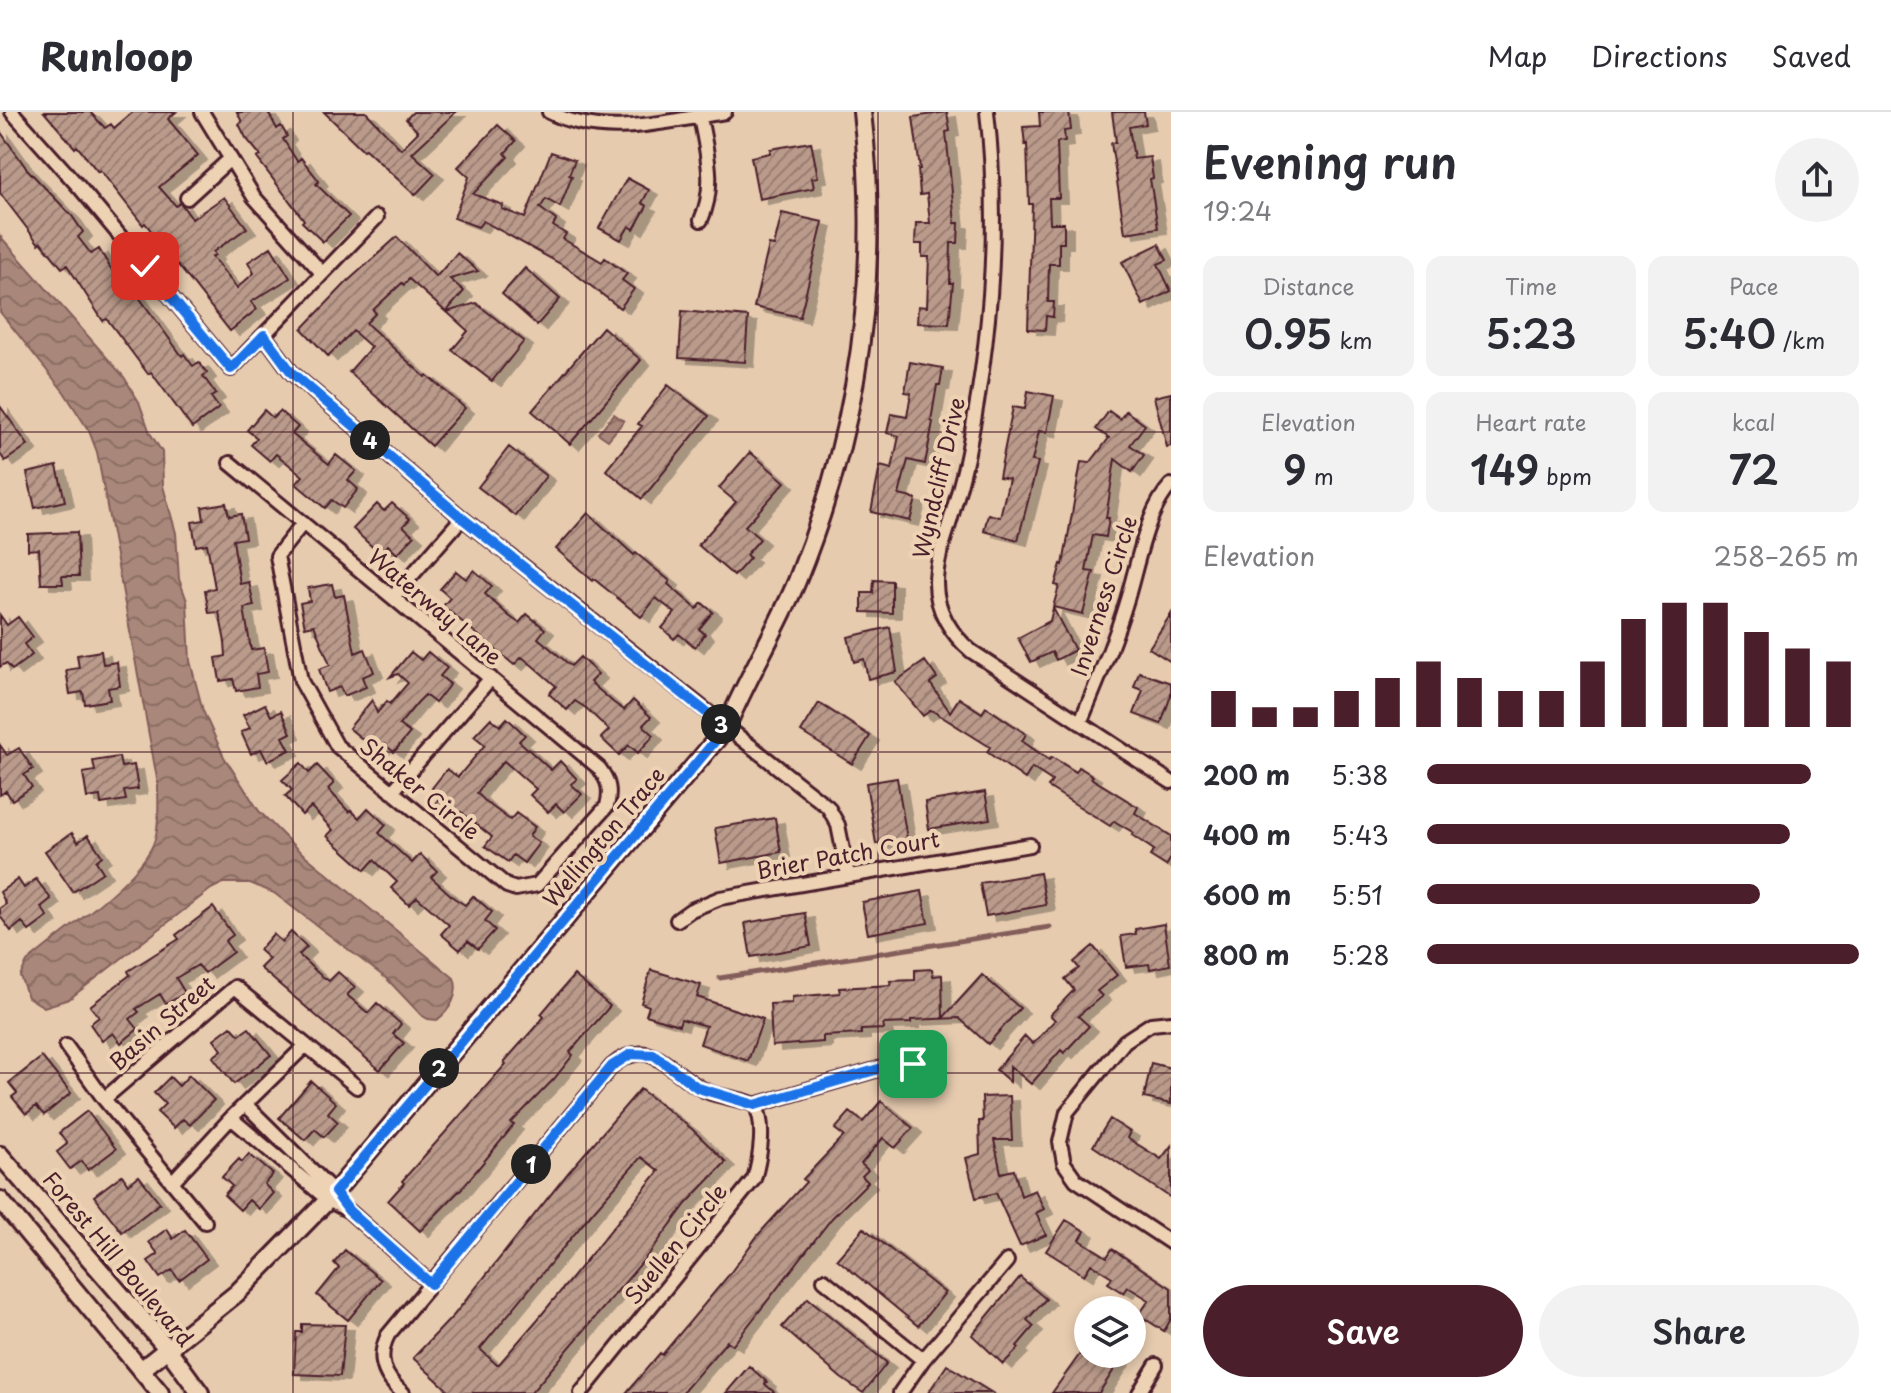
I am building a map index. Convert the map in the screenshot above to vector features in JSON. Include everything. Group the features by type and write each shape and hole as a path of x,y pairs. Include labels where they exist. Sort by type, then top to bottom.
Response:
{"street":[{"path":"12,112 80,188 231,369 377,217"},
{"path":"202,112 254,197 322,273"},
{"path":"549,112 582,125 603,128 725,112"},
{"name":"Wellington Trace","path":"141,1370 237,1293 331,1196 726,728 744,685 795,585 833,479 848,424 865,313 869,257 869,201 862,112"},
{"name":"Wyndcliff Drive","path":"987,112 993,235 987,340 967,458 937,567 936,589 945,619 962,644 1171,782"},
{"path":"700,114 711,184 701,220"},
{"path":"187,198 230,159"},
{"path":"264,335 292,373 462,518 828,807 838,825 848,875"},
{"name":"Waterway Lane","path":"230,463 599,768 609,786"},
{"name":"Inverness Circle","path":"1080,723 1125,609 1152,515 1162,494 1171,485"},
{"path":"393,597 462,518"},
{"name":"Shaker Circle","path":"303,523 277,556 301,681 337,746 507,886 527,889 545,879 607,806 609,786"},
{"path":"392,792 491,678"},
{"name":"Brier Patch Court","path":"677,920 691,910 720,898 1030,845"},
{"name":"Basin Street","path":"104,1099 235,987 357,1087"},
{"path":"1171,1022 1151,1024 1125,1041 1067,1112 1060,1142 1064,1163 1076,1180 1171,1243"},
{"path":"172,1182 231,1118 306,1045"},
{"path":"66,1046 104,1099 205,1222"},
{"path":"403,1393 388,1379 383,1368 383,1345 388,1335 620,1059 631,1054 654,1055 698,1088 755,1105 889,1066 913,1064 935,1069"},
{"path":"245,1104 331,1196"},
{"name":"Suellen Circle","path":"581,1393 754,1179 760,1115 755,1105"},
{"path":"231,1118 331,1196 431,1284"},
{"name":"Forest Hill Boulevard","path":"0,1155 167,1348 200,1393"},
{"path":"0,1200 160,1393"},
{"path":"900,1393 923,1360 1007,1261"},
{"path":"824,1280 923,1360"},
{"path":"1139,1393 1156,1365"}],"water":[{"path":"0,236 124,377 162,452 163,486 176,533 179,579 187,601 190,661 203,711 224,757 259,811 296,848 454,978 456,990 453,1001 437,1020 421,1015 387,979 274,893 250,883 223,883 211,889 69,999 44,1007 28,997 20,976 27,962 99,904 135,871 148,854 158,826 158,784 97,452 89,431 64,392 0,312"},
{"path":"614,414 624,421 608,440 598,433"}],"building":[{"path":"44,112 90,112 105,128 111,124 114,128 133,112 176,112 168,119 198,155 159,187 176,206 180,203 192,219 224,197 247,228 213,252 215,255 212,257 237,288 254,273 248,262 271,247 290,278 251,302 257,309 230,331 100,170 98,172"},
{"path":"237,112 268,112 277,129 281,126 287,136 283,139 297,161 301,158 319,181 316,184 349,216 323,242 302,222 304,220 257,158 261,156 246,138"},
{"path":"324,112 366,112 401,149 418,132 406,119 413,112 456,112 412,153 435,174 415,195"},
{"path":"947,112 950,131 946,132 955,223 959,223 958,243 951,243 950,283 953,283 949,324 917,323 918,306 927,307 929,257 922,257 922,244 915,244 916,223 930,223 927,194 920,195 913,117"},
{"path":"1039,112 1069,112 1071,130 1064,131 1065,141 1057,142 1059,198 1049,198 1050,223 1064,223 1064,243 1059,243 1059,264 1049,264 1048,302 1054,302 1053,317 1046,316 1045,330 1028,329 1032,204 1029,204 1027,144 1023,127 1040,126"},
{"path":"1112,112 1144,112 1146,124 1129,127 1134,159 1150,157 1153,178 1150,179 1158,228 1125,233 1111,143 1116,142"},
{"path":"498,125 516,141 505,153 508,157 473,194 503,205 502,209 525,218 551,152 575,160 560,207 546,199 540,208 556,220 553,226 566,234 563,239 602,262 605,258 627,274 622,280 634,289 620,308 566,267 483,221 478,227 454,218 469,177 458,167"},
{"path":"0,131 27,169 72,216 83,232 78,237 91,254 99,249 116,277 122,274 182,356 184,354 193,366 199,362 207,373 203,376 216,394 211,397 219,408 192,428 107,319 103,321 67,265 62,268 41,242 39,244 0,193"},
{"path":"811,142 818,177 812,178 814,188 759,199 751,157 770,153 770,149"},
{"path":"627,178 649,190 642,203 647,206 634,229 629,226 621,240 599,228"},
{"path":"782,213 823,222 800,317 754,307 769,245 774,246"},
{"path":"397,237 436,277 457,253 478,271 450,279 464,291 446,312 409,279 373,310 376,313 366,323 425,377 427,375 465,408 431,446 349,372 371,347 353,331 328,356 302,329 349,280"},
{"path":"1159,244 1167,260 1158,264 1171,291 1143,305 1122,262"},
{"path":"525,268 560,299 537,325 502,294"},
{"path":"476,303 524,341 492,381 452,350 468,331 447,312"},
{"path":"682,311 748,317 745,362 679,358"},
{"path":"603,327 641,360 570,444 532,411"},
{"path":"910,362 943,368 940,385 937,385 925,464 908,460 899,495 916,499 910,521 871,512 880,466 892,469 899,436 887,433 891,414 907,417 911,393 905,392"},
{"path":"668,385 709,416 642,499 606,470 642,426 638,424"},
{"path":"1028,391 1054,396 1047,432 1039,431 1032,461 1038,462 1018,540 984,531 988,514 1000,517 1009,479 999,477 1013,407 1025,409"},
{"path":"1171,393 1171,446 1167,447 1154,397"},
{"path":"0,406 28,445 5,461 0,454"},
{"path":"264,410 273,418 280,411 298,427 292,434 329,464 336,455 356,471 348,480 358,489 343,508 332,500 325,508 296,484 303,476 276,454 270,461 251,445 257,438 247,430"},
{"path":"1109,411 1120,419 1126,411 1145,425 1130,445 1144,455 1132,472 1115,459 1106,537 1093,535 1086,571 1094,572 1083,614 1053,607 1059,586 1055,585 1063,565 1081,462 1090,463 1109,438 1096,429"},
{"path":"509,447 546,476 516,516 478,487"},
{"path":"750,452 785,482 745,526 760,539 746,555 750,558 734,576 698,545 736,502 719,488"},
{"path":"57,466 65,501 35,508 27,473"},
{"path":"226,503 229,516 241,514 245,538 233,540 240,584 249,582 254,606 244,608 251,650 264,648 268,672 256,674 258,687 236,691 233,679 220,681 216,658 226,656 225,642 219,612 209,613 205,590 215,588 207,544 196,546 192,522 204,520 202,507"},
{"path":"392,503 410,519 403,526 414,536 397,554 388,545 380,554 353,529 377,504 384,511"},
{"path":"588,513 634,555 636,553 670,581 668,584 697,609 702,603 713,612 699,629 705,634 695,647 679,634 674,639 662,628 675,613 656,598 641,617 556,549"},
{"path":"77,532 79,576 62,576 63,584 41,584 39,549 28,550 28,534"},
{"path":"474,570 492,586 485,594 509,616 519,623 527,614 545,629 538,638 571,666 580,657 598,674 590,682 614,703 624,710 633,700 651,717 643,725 654,735 638,753 629,745 619,755 601,738 609,730 586,708 575,701 567,710 549,694 556,686 533,666 522,657 514,665 443,606 450,598 440,589 456,571 466,579"},
{"path":"874,580 892,581 892,613 862,612 862,593 873,593"},
{"path":"332,584 335,597 344,595 355,653 365,649 374,672 362,677 366,687 344,696 340,687 327,692 319,669 330,665 314,625 305,627 300,603 310,601 308,588"},
{"path":"1053,608 1075,650 1056,660 1052,652 1031,662 1018,638 1050,621"},
{"path":"1171,614 1171,662 1149,648"},
{"path":"0,615 7,625 18,617 33,637 24,644 32,655 12,670 6,663 0,667"},
{"path":"890,627 897,672 868,679 864,659 854,662 848,637"},
{"path":"101,651 103,664 117,662 120,686 108,688 110,700 85,704 83,692 70,694 66,670 79,668 77,655"},
{"path":"411,652 421,660 428,652 447,668 440,676 450,684 435,703 425,695 399,725 410,733 394,752 384,744 378,752 349,728 372,700 377,713 387,701 390,704 408,683 398,674 390,677"},
{"path":"925,661 937,678 930,683 950,712 959,698 982,713 986,707 1026,734 1022,741 1049,760 1052,757 1076,772 1079,767 1138,807 1135,813 1171,836 1171,858 1166,866 1150,856 1154,850 1132,835 1134,833 1114,821 1110,826 1048,787 1052,781 1032,768 1025,779 987,752 990,747 931,710 923,716 895,682"},
{"path":"1139,672 1171,683 1171,695 1161,724 1134,714 1143,690 1134,687"},
{"path":"819,703 870,736 852,764 801,732"},
{"path":"265,704 271,716 281,711 291,733 283,737 290,750 267,761 261,749 251,754 241,732 250,728 243,715"},
{"path":"491,718 500,726 507,718 525,735 519,741 551,770 560,761 577,779 571,784 582,794 564,812 556,804 548,812 530,795 536,789 504,761 485,782 477,793 486,802 510,820 516,813 535,827 529,836 539,843 524,863 513,855 508,862 485,846 492,837 461,812 454,822 433,806 442,795 432,788 447,769 458,777 485,745 474,736"},
{"path":"0,745 7,755 19,748 33,769 24,775 32,787 12,800 6,791 0,795"},
{"path":"119,757 121,767 134,765 138,789 124,791 126,800 101,804 100,796 87,798 83,773 95,771 93,761"},
{"path":"301,763 309,773 317,765 334,783 328,789 349,812 351,810 359,818 368,808 386,825 379,833 412,863 420,854 437,871 431,877 454,898 465,905 473,896 492,912 485,921 495,930 478,949 468,941 460,950 441,934 449,925 417,897 409,905 391,888 397,882 374,860 365,870 327,836 333,830 311,807 302,815 285,796 292,790 282,780"},
{"path":"897,778 907,839 876,844 866,783"},
{"path":"985,792 990,819 929,829 925,802"},
{"path":"775,818 781,852 721,863 715,828"},
{"path":"72,833 78,842 88,835 102,856 96,861 103,872 73,892 45,851"},
{"path":"1040,873 1046,905 986,916 980,883"},
{"path":"18,879 24,888 36,879 51,899 41,907 48,917 29,931 22,922 11,931 0,916 0,908 6,904 0,892"},
{"path":"922,891 928,923 868,934 862,902"},
{"path":"213,907 233,935 225,941 233,952 205,973 198,965 176,978 185,993 166,1004 160,994 136,1009 139,1012 130,1019 138,1029 121,1043 113,1033 102,1041 90,1024 99,1017 90,1006 130,975 128,971 179,939 176,935"},
{"path":"805,913 811,946 751,957 745,923"},
{"path":"1164,924 1170,965 1150,969 1149,964 1126,967 1121,936 1136,934 1135,929"},
{"path":"291,932 307,947 299,955 319,974 329,981 338,972 355,987 347,995 368,1013 377,1003 401,1024 393,1034 404,1043 380,1070 260,968 269,959 259,950 273,934 282,942"},
{"path":"1093,946 1117,975 1097,991 1102,996 1078,1016 1089,1026 1064,1053 1061,1050 1031,1084 1010,1066 1010,1082 996,1070 1025,1036 1033,1044 1055,1020 1050,1015 1074,990 1065,979 1079,968 1074,962"},
{"path":"932,969 933,976 942,975 943,1018 982,975 1020,1008 988,1044 959,1018 883,1024 884,1029 861,1030 861,1034 823,1036 823,1042 772,1046 770,1004 792,1003 792,997 840,993 839,988 891,985 890,981 915,980 915,970"},
{"path":"651,970 701,985 697,997 763,1019 748,1061 700,1044 706,1026 681,1019 679,1025 646,1015 649,1006 641,1003"},
{"path":"574,975 610,1006 570,1052 573,1055 554,1079 511,1123 514,1125 463,1187 420,1231 388,1201 404,1183 402,1181 506,1064 504,1062 544,1017 541,1014"},
{"path":"231,1026 239,1035 249,1028 271,1055 234,1084 213,1057 222,1050 214,1039"},
{"path":"42,1057 71,1093 44,1115 36,1106 26,1114 12,1097 17,1093 9,1083"},
{"path":"1151,1063 1171,1068 1171,1104 1144,1098"},
{"path":"189,1075 214,1100 190,1125 183,1119 174,1128 157,1112 165,1104 154,1093 170,1077 179,1086"},
{"path":"311,1081 336,1103 328,1113 338,1122 324,1137 315,1129 305,1140 279,1118"},
{"path":"640,1089 692,1129 726,1162 686,1204 649,1254 531,1393 451,1393 413,1358 454,1315","holes":["641,1157 659,1171 538,1319 496,1364 480,1349 595,1209"]},
{"path":"1010,1096 1012,1140 994,1140 1001,1173 1014,1170 1021,1196 1035,1190 1044,1209 1036,1213 1046,1235 1020,1246 996,1193 976,1198 966,1158 980,1154 982,1097"},
{"path":"881,1101 913,1128 895,1148 883,1138 861,1164 868,1170 862,1176 868,1182 832,1218 733,1345 727,1341 682,1393 626,1393 660,1353 662,1355 758,1235 806,1182 803,1179 844,1136 835,1129 850,1112 863,1122"},
{"path":"87,1111 116,1149 88,1170 82,1161 70,1169 57,1152 67,1144 59,1133"},
{"path":"1110,1119 1130,1132 1127,1138 1161,1159 1171,1146 1171,1198 1093,1146"},
{"path":"249,1154 273,1174 264,1184 273,1193 259,1209 249,1200 240,1210 224,1195 232,1186 222,1177 239,1159 242,1162"},
{"path":"122,1175 128,1184 139,1176 160,1203 122,1232 94,1196"},
{"path":"1066,1220 1085,1231 1080,1240 1107,1257 1112,1249 1171,1288 1171,1319 1164,1331 1146,1319 1149,1300 1146,1296 1128,1287 1124,1293 1108,1283 1112,1277 1091,1264 1084,1275 1046,1251"},
{"path":"864,1228 945,1293 918,1326 837,1259"},
{"path":"167,1229 173,1239 185,1230 207,1259 179,1280 172,1270 160,1278 148,1261 158,1254 149,1242"},
{"path":"345,1250 381,1280 348,1320 317,1295 339,1268 334,1263"},
{"path":"1020,1277 1046,1299 1027,1320 1034,1326 1003,1364 972,1335"},
{"path":"808,1298 887,1363 863,1393 782,1327"},
{"path":"302,1324 345,1325 340,1376 294,1374 296,1332 302,1332"},
{"path":"1074,1362 1074,1368 1115,1368 1099,1393 1052,1393"},
{"path":"947,1365 992,1393 928,1393"},
{"path":"749,1366 767,1382 765,1384 775,1393 726,1393"}],"waterway":[{"path":"720,978 1050,927"}],"route":[{"path":"145,266 231,369 264,335 292,373 462,518 726,728 335,1192 349,1211 431,1284 620,1059 631,1054 654,1055 698,1088 755,1105 889,1066 913,1064"}]}
